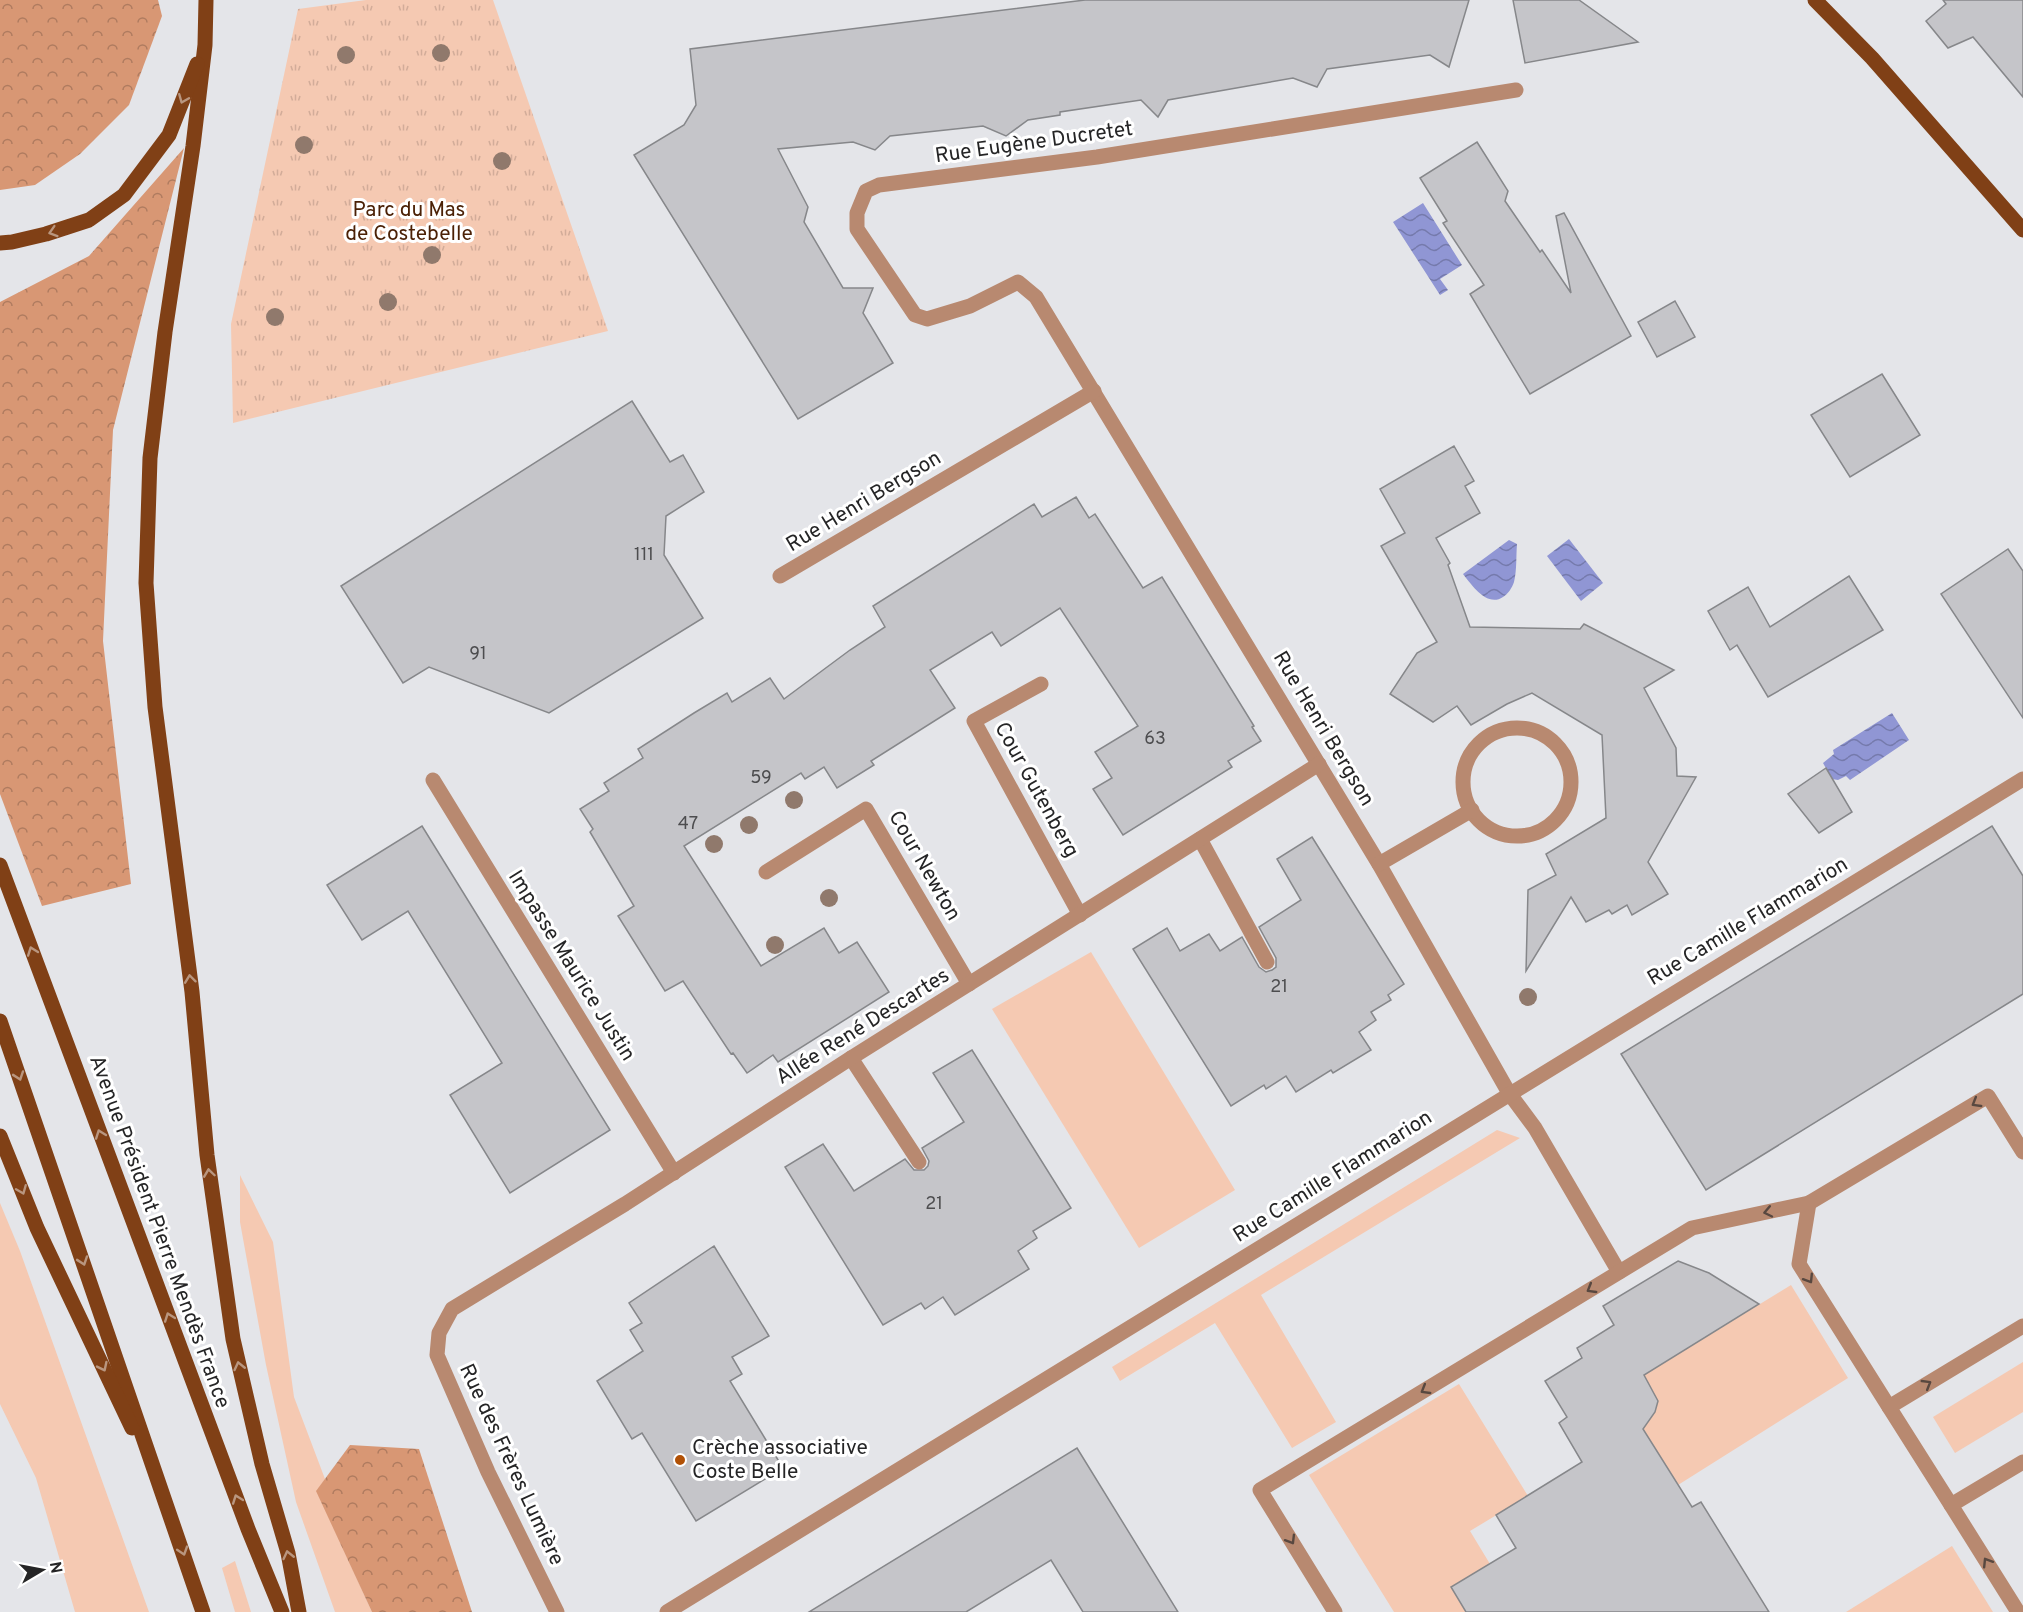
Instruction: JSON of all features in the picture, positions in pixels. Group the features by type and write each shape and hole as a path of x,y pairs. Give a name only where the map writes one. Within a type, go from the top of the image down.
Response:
{"main road":[{"path":"206,0 205,45 150,458 146,583 155,707 192,992 207,1155 233,1340 262,1464 288,1553 299,1612"},
{"path":"1815,0 1872,58 2023,230"},
{"path":"0,243 46,234 89,220 124,195 169,135 205,45"},
{"name":"Avenue Président Pierre Mendès France","path":"0,866 244,1518 282,1612"},
{"path":"0,1021 203,1612"},
{"path":"0,1136 37,1228 165,1496"}],"street":[{"name":"Rue Eugène Ducretet","path":"1054,324 1036,297 1018,282 970,306 927,319 915,315 857,229 857,213 866,191 879,185 1097,157 1516,90"},
{"name":"Rue Henri Bergson","path":"1054,324 1379,864 1509,1093 1535,1128 1619,1272"},
{"name":"Rue Henri Bergson","path":"780,576 1094,391"},
{"name":"Cour Gutenberg","path":"1041,684 974,721 1080,915"},
{"path":"1516,728 1534,730 1553,740 1564,755 1571,775 1570,794 1563,813 1549,826 1536,833 1517,837 1485,827 1472,810 1466,800 1463,776 1469,757 1482,740 1499,731 1516,728"},
{"name":"Allée René Descartes","path":"439,1333 452,1309 674,1173 851,1058 1319,764"},
{"name":"Rue Camille Flammarion","path":"667,1612 2023,779"},
{"name":"Impasse Maurice Justin","path":"433,780 674,1173"},
{"name":"Cour Newton","path":"766,872 866,809 969,984"},
{"path":"1379,864 1472,810"},
{"path":"1200,839 1267,962"},
{"path":"851,1058 919,1162"},
{"path":"1335,1612 1260,1490 1692,1228 1809,1203 1988,1096 2023,1152"},
{"path":"1809,1203 1799,1264 2018,1612"},
{"path":"1889,1407 2023,1326"},
{"name":"Rue des Frères Lumière","path":"439,1333 437,1355 488,1472 557,1612"},
{"path":"1951,1505 2023,1462"}],"green space":[{"path":"0,0 158,0 162,16 129,105 80,154 35,185 0,190"},
{"name":"Parc du Mas de Costebelle","path":"366,0 493,0 608,331 233,423 231,324 298,9"},
{"path":"184,148 113,430 103,641 131,884 42,906 0,794 0,302 89,256"},
{"path":"1091,952 1235,1190 1139,1248 992,1009"},
{"path":"1497,1130 1520,1138 1261,1295 1336,1422 1292,1448 1215,1323 1120,1381 1112,1367"},
{"path":"240,1175 273,1242 294,1397 325,1479 317,1491 372,1612 335,1612 296,1502 266,1365 240,1222"},
{"path":"0,1203 20,1251 149,1612 75,1612 36,1478 0,1404"},
{"path":"1791,1285 1848,1378 1678,1485 1641,1425 1649,1419 1656,1408 1655,1396 1644,1375"},
{"path":"2023,1362 2023,1412 1955,1453 1933,1417"},
{"path":"1459,1384 1528,1496 1470,1531 1490,1564 1451,1587 1466,1612 1394,1612 1309,1475"},
{"path":"350,1445 419,1449 472,1612 372,1612 316,1491"},
{"path":"1952,1546 1993,1612 1846,1612"},
{"path":"235,1561 251,1612 235,1612 222,1568"}],"water":[{"path":"1423,203 1462,265 1440,279 1448,290 1440,295 1393,222"},
{"path":"1569,539 1603,583 1581,601 1547,556"},
{"path":"1509,540 1517,544 1514,582 1505,596 1497,600 1485,597 1463,574"},
{"path":"1892,713 1909,740 1850,780 1846,776 1838,780 1832,779 1823,763 1834,754 1833,750"}],"building":[{"path":"1085,0 1469,0 1449,67 1430,55 1327,69 1317,87 1293,78 1168,100 1158,117 1141,100 1060,112 1060,115 1028,120 1006,136 983,126 890,136 875,150 853,142 778,149 808,207 804,222 843,288 873,288 863,313 893,363 798,419 634,155 684,125 696,105 690,49"},
{"path":"1513,0 1579,0 1638,42 1525,63"},
{"path":"1943,0 2023,0 2023,97 1973,37 1948,48 1926,21 1946,4"},
{"path":"1477,142 1508,191 1505,201 1571,293 1556,216 1564,213 1631,336 1530,394 1470,294 1484,285 1443,223 1447,221 1420,178"},
{"path":"1675,301 1695,337 1657,357 1638,322"},
{"path":"1882,374 1920,435 1850,477 1811,415"},
{"path":"632,401 670,462 683,455 704,492 666,516 664,555 703,618 549,713 429,667 403,683 341,586"},
{"path":"1454,446 1474,481 1465,486 1480,513 1436,538 1450,563 1448,565 1470,627 1580,629 1584,624 1674,670 1644,688 1676,748 1677,776 1696,777 1648,862 1668,894 1632,915 1627,905 1612,914 1609,910 1586,922 1571,897 1526,971 1528,890 1556,875 1546,854 1606,818 1602,735 1532,693 1507,704 1471,725 1457,706 1433,722 1390,694 1417,653 1437,642 1381,546 1405,533 1380,489"},
{"path":"1076,497 1089,518 1095,514 1143,588 1162,577 1261,741 1228,761 1232,767 1123,835 1093,789 1112,778 1095,752 1138,726 1060,608 1001,646 992,632 930,670 955,708 871,761 874,765 837,788 824,767 805,779 801,773 684,846 761,966 824,928 839,953 857,942 889,992 778,1062 773,1055 747,1073 733,1053 731,1054 683,981 665,991 618,916 634,906 590,832 593,829 580,809 609,791 604,783 643,758 638,749 694,713 727,693 732,702 770,678 784,699 885,627 873,606 1034,504 1042,517"},
{"path":"2008,549 2023,571 2023,718 1941,594"},
{"path":"1849,576 1883,630 1768,697 1737,645 1730,650 1708,611 1748,587 1770,627"},
{"path":"1826,768 1852,812 1819,833 1788,794"},
{"path":"422,826 610,1130 510,1193 450,1095 502,1063 408,911 362,940 327,885"},
{"path":"1992,826 2023,876 2023,994 1706,1190 1621,1054"},
{"path":"1312,837 1404,984 1388,995 1391,1000 1371,1012 1376,1020 1359,1032 1371,1050 1333,1073 1331,1070 1296,1092 1286,1076 1266,1089 1264,1085 1231,1106 1133,949 1167,928 1180,951 1209,934 1220,951 1242,937 1259,967 1266,972 1272,970 1276,967 1276,958 1259,927 1301,900 1277,859"},
{"path":"972,1050 1071,1208 1033,1231 1037,1238 1018,1251 1029,1269 955,1315 943,1297 925,1309 921,1303 883,1325 785,1167 823,1144 854,1191 905,1159 914,1170 924,1170 929,1161 922,1148 964,1122 933,1073"},
{"path":"714,1246 769,1336 732,1357 742,1374 730,1381 783,1468 696,1521 642,1433 632,1439 597,1381 643,1351 630,1330 642,1323 629,1303"},
{"path":"1678,1261 1709,1273 1759,1304 1644,1375 1658,1401 1655,1412 1643,1429 1692,1507 1701,1502 1769,1612 1466,1612 1451,1587 1516,1548 1496,1515 1582,1462 1559,1423 1567,1417 1545,1381 1582,1358 1577,1348 1614,1325 1603,1306"},
{"path":"1077,1448 1178,1612 1083,1612 1051,1560 966,1612 809,1612"}],"place":[{"name":"Crèche associative Coste Belle","path":"680,1460"}]}
